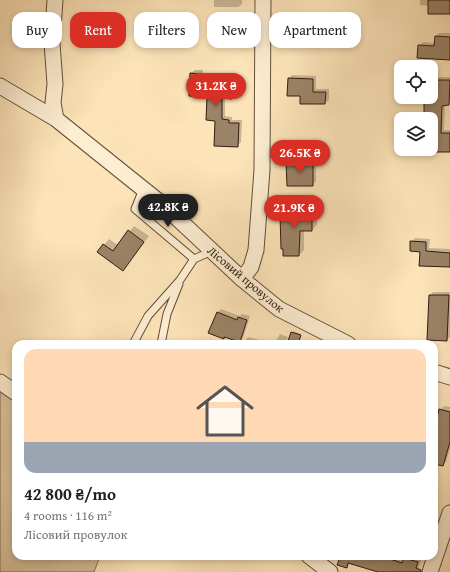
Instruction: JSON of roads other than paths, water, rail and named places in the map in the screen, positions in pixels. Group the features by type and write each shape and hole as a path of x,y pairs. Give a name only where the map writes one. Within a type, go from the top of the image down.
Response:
{"street":[{"path":"55,0 52,43 55,84 53,103 56,119"},
{"path":"242,279 251,267 256,250 262,170 263,0"},
{"name":"Лісовий провулок","path":"0,86 56,119 162,204 242,279 279,309 340,340"},
{"path":"438,373 450,377"},
{"path":"0,382 12,390"},
{"path":"438,548 450,513"},
{"path":"314,560 330,572"},
{"path":"430,572 434,560"}],"lane":[{"path":"143,190 135,209 194,259"},
{"path":"135,340 148,316 180,280 194,259 212,251"},
{"path":"162,340 167,314 180,280"}]}
